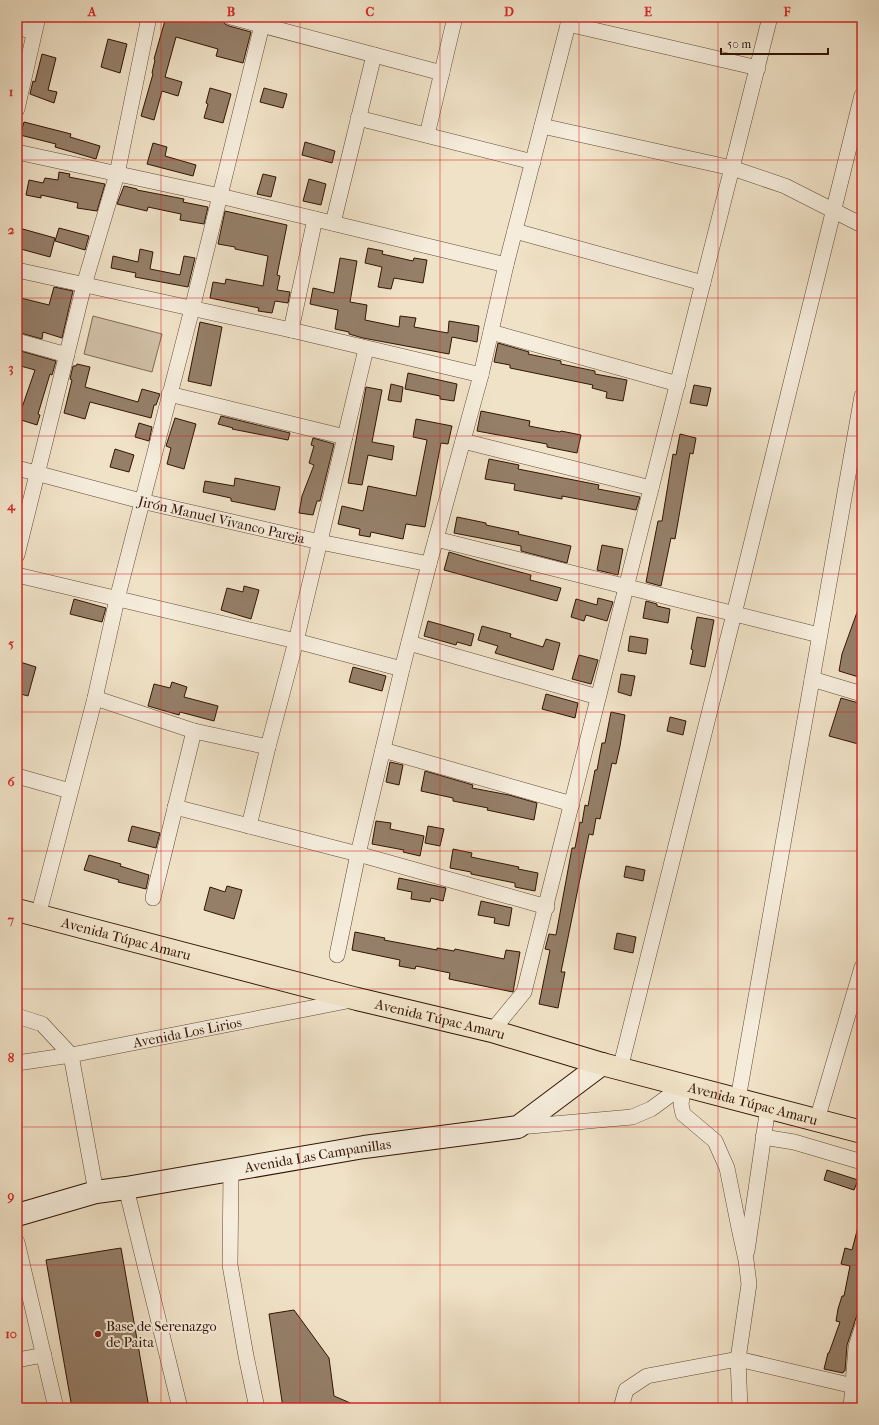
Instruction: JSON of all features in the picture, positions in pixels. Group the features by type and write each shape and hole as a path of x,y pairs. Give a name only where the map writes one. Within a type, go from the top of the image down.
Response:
{"main road":[{"name":"Avenida Túpac Amaru","path":"17,910 357,999 492,1031 611,1066 862,1132"}],"street":[{"path":"17,556 84,285 117,174 149,17"},
{"path":"231,17 263,21 374,55 442,73"},
{"path":"427,135 455,17"},
{"path":"492,1031 524,992 547,907 598,697 770,17"},
{"path":"38,916 95,698 117,599 192,309 263,21"},
{"path":"337,955 358,854 402,669 481,375 506,265 569,21 758,68"},
{"path":"17,27 36,24 17,110"},
{"path":"333,223 374,55"},
{"path":"611,1066 734,614 862,95"},
{"path":"358,118 533,162"},
{"path":"542,126 732,168 785,186 862,225"},
{"path":"17,152 220,196 506,265"},
{"path":"291,330 315,220"},
{"path":"515,231 703,283"},
{"path":"17,270 291,330 366,349 481,375"},
{"path":"491,332 678,384"},
{"path":"17,341 67,355"},
{"path":"250,826 366,349"},
{"path":"169,394 345,437"},
{"path":"738,1099 862,396"},
{"path":"463,441 651,488"},
{"name":"Jirón Manuel Vivanco Pareja","path":"17,468 142,501 320,542 429,564"},
{"path":"436,539 819,635"},
{"path":"17,574 296,641 402,669"},
{"path":"409,643 598,697"},
{"path":"812,679 862,694"},
{"path":"95,698 194,731 268,747"},
{"path":"153,898 194,731"},
{"path":"383,750 572,804"},
{"path":"17,776 70,791"},
{"path":"175,807 358,854 547,907"},
{"path":"817,1120 862,967"},
{"name":"Avenida Los Lirios","path":"17,1063 71,1055 357,999"},
{"path":"17,1009 32,1021"},
{"path":"17,1016 42,1024 71,1055 96,1192"},
{"name":"Avenida Las Campanillas","path":"17,1215 96,1192 364,1147 518,1127 611,1066"},
{"path":"518,1127 632,1117 651,1109 684,1085"},
{"path":"684,1085 681,1104 683,1114 715,1141 727,1168 738,1228 746,1260 749,1284 738,1359 740,1408"},
{"path":"746,1260 768,1107"},
{"path":"764,1137 794,1142 862,1162"},
{"path":"232,1170 230,1265 257,1408"},
{"path":"126,1188 180,1408"},
{"path":"17,1242 56,1408"},
{"path":"851,1408 857,1386 856,1347 862,1328"},
{"path":"17,1360 44,1355"},
{"path":"621,1408 626,1390 647,1376 738,1359 857,1386"}],"shaded area":[{"path":"93,316 162,334 152,372 84,354"}],"building":[{"path":"166,17 212,17 222,20 229,26 251,32 243,63 216,56 218,49 176,37 165,77 182,82 178,96 162,91 154,120 141,116 153,74 154,59"},
{"path":"108,39 127,44 120,73 101,67"},
{"path":"42,54 56,58 48,90 57,92 54,103 30,94 33,81 35,82"},
{"path":"210,88 231,94 223,123 204,118"},
{"path":"264,88 287,94 283,108 260,102"},
{"path":"24,122 71,134 70,137 100,146 96,159 55,147 56,144 20,135"},
{"path":"305,142 335,151 332,163 302,155"},
{"path":"153,143 167,147 165,156 196,165 193,176 147,164"},
{"path":"59,172 70,174 69,177 105,184 97,211 77,208 78,203 41,195 41,198 26,195 29,180 43,183 45,178 58,180"},
{"path":"263,174 276,177 271,197 257,194"},
{"path":"309,179 326,184 321,205 303,201"},
{"path":"124,186 184,199 183,202 208,207 204,224 180,220 181,214 148,207 147,211 117,204"},
{"path":"225,211 287,225 277,275 280,276 277,290 290,292 288,303 275,301 272,313 258,311 259,308 210,298 213,282 225,284 226,279 263,286 268,256 218,244"},
{"path":"19,228 55,238 50,257 17,248"},
{"path":"59,228 89,236 85,250 55,241"},
{"path":"368,248 383,251 382,254 413,261 414,258 427,260 423,283 394,278 391,289 378,287 382,267 365,263"},
{"path":"140,249 153,252 150,269 180,275 184,256 195,258 188,287 135,277 136,273 111,268 113,256 138,262"},
{"path":"340,258 357,261 350,302 367,305 365,320 399,327 400,316 416,318 414,327 448,333 449,321 479,326 477,342 452,337 449,354 363,338 349,334 349,332 335,329 338,310 310,304 313,288 334,293"},
{"path":"54,287 73,291 62,338 43,332 42,339 17,332 17,297 49,305"},
{"path":"200,322 222,327 211,386 188,381"},
{"path":"498,343 529,352 528,354 561,361 561,364 595,371 595,374 627,380 623,401 606,398 607,392 592,388 593,385 510,368 510,365 494,362"},
{"path":"17,350 56,361 52,375 50,374 38,414 40,415 37,425 18,419 35,370 17,365"},
{"path":"77,364 90,367 85,387 138,402 142,389 160,394 156,405 154,405 151,418 90,402 85,419 64,413 72,380 70,379 73,366 76,366"},
{"path":"408,373 457,384 454,401 440,399 440,396 405,389"},
{"path":"391,384 403,387 401,402 388,400"},
{"path":"694,385 711,388 707,406 690,403"},
{"path":"366,387 382,390 372,442 394,446 392,460 368,455 362,485 348,483"},
{"path":"481,411 530,421 529,426 581,435 577,453 547,447 547,444 477,431"},
{"path":"221,416 290,433 288,440 232,429 233,428 218,424"},
{"path":"175,418 196,424 184,469 167,464 171,448 166,446"},
{"path":"416,419 452,426 448,444 441,443 425,527 406,524 403,539 371,532 370,537 359,535 360,529 338,524 342,506 363,511 368,486 416,496 427,440 413,437"},
{"path":"139,423 152,427 149,441 135,437"},
{"path":"680,434 696,438 693,454 690,453 675,539 671,538 661,586 646,582 658,521 662,521 673,454 676,455"},
{"path":"313,438 334,444 320,501 317,501 313,515 299,513 302,496 314,465 309,463 314,446 311,445"},
{"path":"115,449 134,455 129,472 110,467"},
{"path":"489,459 519,465 518,469 599,485 598,489 640,497 636,510 562,496 562,499 514,490 515,484 485,479"},
{"path":"235,478 280,487 275,510 231,501 231,498 203,492 205,481 234,486"},
{"path":"457,517 519,532 518,534 571,546 567,563 521,551 521,546 454,533"},
{"path":"602,545 623,549 618,575 597,570"},
{"path":"449,552 531,575 530,580 561,588 557,601 444,570"},
{"path":"244,586 259,590 251,619 221,610 227,588 243,592"},
{"path":"598,598 613,602 607,621 586,615 584,621 571,617 576,599 597,605"},
{"path":"74,599 106,608 102,622 70,614"},
{"path":"646,601 657,604 657,606 670,609 668,623 643,618"},
{"path":"860,604 862,604 862,678 839,671 842,654"},
{"path":"697,617 714,620 705,667 690,664 693,650 691,649"},
{"path":"428,621 474,634 471,646 457,642 456,645 424,636"},
{"path":"482,626 511,634 510,637 543,647 546,639 560,643 553,670 495,653 498,646 478,640"},
{"path":"630,636 648,639 646,654 628,651"},
{"path":"579,655 598,660 591,684 572,679"},
{"path":"17,661 36,667 28,696 17,693"},
{"path":"353,667 386,676 382,691 349,682"},
{"path":"621,674 635,676 631,696 618,692"},
{"path":"172,682 187,687 184,697 218,706 214,721 180,712 179,715 148,706 154,684 170,688"},
{"path":"546,694 578,703 575,718 542,709"},
{"path":"841,698 862,704 862,745 829,736"},
{"path":"611,712 625,715 620,746 616,764 612,763 600,819 596,818 593,835 589,834 561,972 565,972 558,1008 539,1004 550,950 545,949 549,934 556,935 572,848 575,848 585,805 588,806 595,770 597,770 602,743 605,743"},
{"path":"670,717 686,721 683,735 667,731"},
{"path":"390,762 403,765 399,785 386,782"},
{"path":"425,771 473,785 472,788 509,795 537,803 534,820 487,810 488,808 453,801 453,798 421,791"},
{"path":"376,821 391,823 390,829 424,836 420,856 403,852 404,850 372,844"},
{"path":"132,826 160,833 156,848 128,841"},
{"path":"428,826 444,829 440,846 425,843"},
{"path":"453,849 472,853 471,857 519,867 518,869 538,873 535,891 515,887 515,883 450,868"},
{"path":"89,855 121,864 120,866 149,875 146,889 118,882 119,880 84,870"},
{"path":"626,866 645,870 643,881 624,877"},
{"path":"399,878 446,888 443,901 431,898 430,902 411,899 412,892 397,889"},
{"path":"227,886 242,890 234,919 204,910 210,887 225,892"},
{"path":"481,901 512,908 509,926 494,923 495,918 478,915"},
{"path":"355,932 385,938 384,940 437,950 437,948 454,951 455,949 504,959 506,950 520,952 513,992 449,979 450,973 416,966 415,969 399,966 400,960 352,950"},
{"path":"617,933 636,937 633,953 614,949"},
{"path":"827,1170 858,1180 854,1190 824,1180"},
{"path":"858,1227 862,1227 862,1300 847,1345 845,1371 843,1373 824,1369 828,1353 840,1322 836,1321 838,1309 842,1296 844,1296 850,1266 841,1264 845,1248 852,1250"},
{"name":"Base de Serenazgo de Paita","path":"121,1248 149,1408 72,1408 46,1260"},
{"path":"294,1310 329,1358 334,1396 362,1408 283,1408 269,1314"}],"place":[{"name":"Base de Serenazgo de Paita","path":"98,1334"}]}
